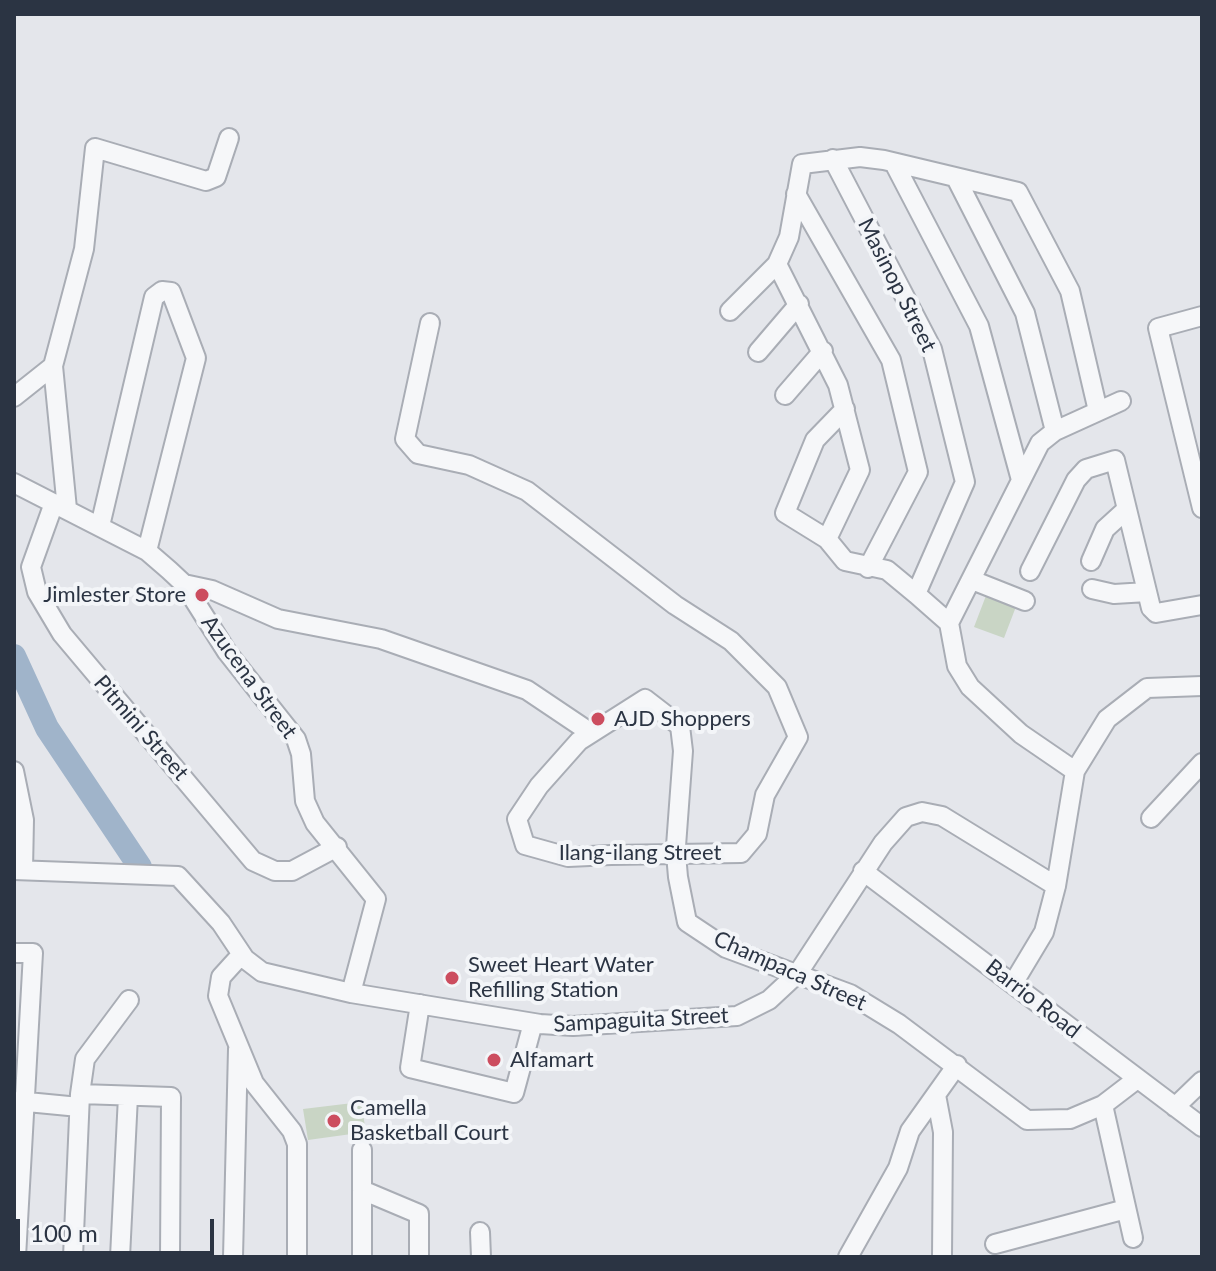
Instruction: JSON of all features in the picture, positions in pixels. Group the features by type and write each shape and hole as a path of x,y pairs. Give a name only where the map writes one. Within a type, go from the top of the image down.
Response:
{"street":[{"path":"61,506 53,366 84,249 95,148 206,181 216,177 229,138"},
{"path":"730,311 777,264 789,237 802,164 860,157 1018,192 1070,291 1098,411"},
{"name":"Masinop Street","path":"833,159 932,349 965,482 916,594"},
{"path":"894,163 979,326 1021,480"},
{"path":"956,178 1025,313 1055,431"},
{"path":"796,194 891,360 918,472 868,568"},
{"path":"777,264 823,351 845,409 860,470 827,539"},
{"path":"100,526 154,297 162,291 171,292 196,358 147,551"},
{"path":"758,352 799,304"},
{"path":"1202,316 1158,328 1202,508"},
{"name":"Ilang-ilang Street","path":"430,323 405,439 418,454 469,465 527,491 675,605 731,641 777,687 798,737 765,795 757,834 741,853 568,857 525,845 517,819 539,786 579,741 645,699"},
{"path":"785,395 823,351"},
{"path":"14,397 53,366"},
{"path":"949,623 1040,443 1055,431 1121,401"},
{"path":"845,409 815,440 785,513 827,539 845,561 887,570 949,623 957,666 970,687 1021,734 1075,771"},
{"path":"1030,571 1076,480 1086,469 1115,460 1147,592 1156,613 1202,605"},
{"name":"Azucena Street","path":"14,483 147,551 184,584 227,652 296,739 301,754 305,801 315,823 376,899 351,993"},
{"name":"Pitmini Street","path":"61,506 31,567 37,592 62,634 82,659 171,759 253,861 275,871 292,871 337,847"},
{"path":"1091,561 1105,529 1127,509"},
{"path":"972,580 1025,601"},
{"path":"184,584 212,590 278,619 381,639 527,690 591,733"},
{"path":"1092,589 1114,594 1147,592"},
{"path":"1014,982 1044,932 1056,886 1075,771 1107,719 1125,701 1147,688 1202,686"},
{"name":"Champaca Street","path":"645,699 680,726 683,751 676,854 687,922 726,948 850,994 957,1065 1027,1120 1070,1119 1103,1105 1137,1079"},
{"path":"1151,818 1202,763"},
{"path":"14,771 24,820 18,870"},
{"name":"Sampaguita Street","path":"18,870 178,876 221,923 241,955 262,972 351,993 533,1023 605,1025 737,1016 769,1000 798,973 863,871 906,817 922,812 942,816 1056,886"},
{"name":"Barrio Road","path":"863,871 1014,982 1202,1127"},
{"path":"14,953 33,953 21,1047 16,1257"},
{"path":"241,955 221,977 218,987 223,1013 254,1083 272,1110 292,1131 297,1144 297,1257"},
{"path":"73,1257 80,1071 85,1059 129,1000"},
{"path":"420,1004 410,1068 514,1093 533,1023"},
{"path":"233,1257 238,1047"},
{"path":"848,1257 898,1168 910,1131 957,1065"},
{"path":"1175,1107 1202,1081"},
{"path":"936,1095 943,1132 942,1256"},
{"path":"120,1257 128,1096"},
{"path":"20,1101 171,1097 170,1257"},
{"path":"1103,1105 1133,1238"},
{"path":"362,1150 362,1257"},
{"path":"362,1190 419,1214 419,1257"},
{"path":"995,1244 1126,1209"},
{"path":"480,1232 481,1257"}],"green space":[{"path":"987,593 1017,604 1004,638 974,627"},
{"name":"Camella Basketball Court","path":"361,1102 366,1132 308,1140 303,1109"}],"waterway":[{"path":"14,656 47,728 140,867"}],"place":[{"name":"Jimlester Store","path":"202,595"},
{"name":"AJD Shoppers","path":"598,719"},
{"name":"Sweet Heart Water Refilling Station","path":"452,978"},
{"name":"Alfamart","path":"494,1060"},
{"name":"Camella Basketball Court","path":"334,1121"}]}
